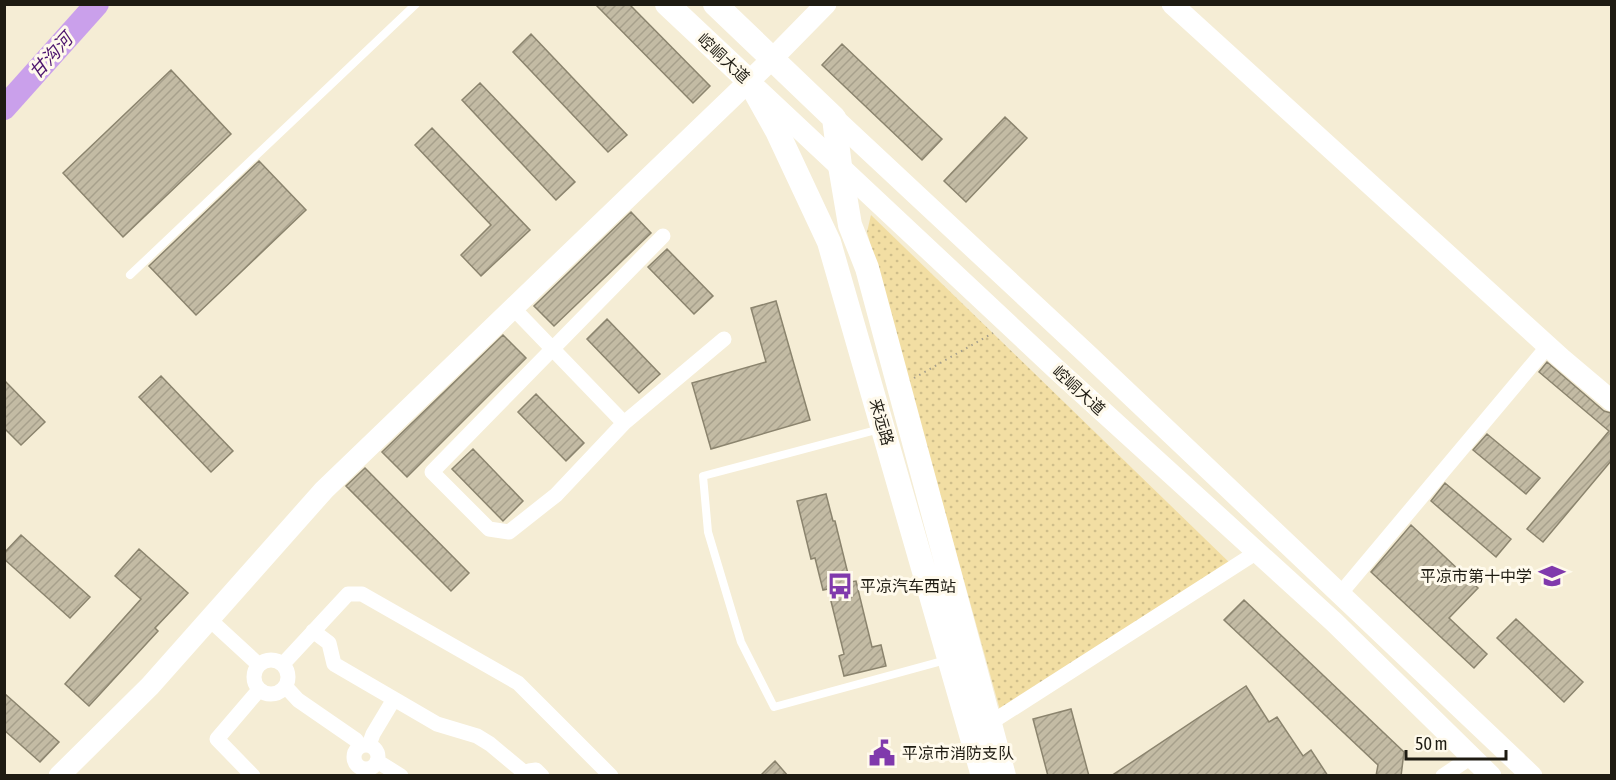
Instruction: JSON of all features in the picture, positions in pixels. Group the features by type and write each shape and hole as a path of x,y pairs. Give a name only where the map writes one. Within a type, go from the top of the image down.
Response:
{"main road":[{"name":"崆峒大道","path":"667,4 1008,324 1334,622 1491,776"},
{"name":"崆峒大道","path":"715,4 1532,776"},
{"path":"59,776 150,686 324,490 772,59 826,4"},
{"path":"1172,4 1611,401"},
{"name":"来远路","path":"749,81 777,131 830,242 950,658 1004,776"},
{"name":"来远路","path":"834,118 850,225 867,268 899,387 981,729 983,776"}],"street":[{"path":"663,236 432,472 489,529 509,532 556,495 624,423 724,339"},
{"path":"513,308 624,423"},
{"path":"1340,594 1548,346"},
{"path":"981,729 1257,552"},
{"path":"283,664 348,594 362,594 518,683 611,776"},
{"path":"210,619 259,664"},
{"path":"313,631 329,643 334,664 437,724 477,736 531,775"},
{"path":"268,660 279,661 283,664 288,675 286,687 270,694 259,690 254,674 259,664 268,660"},
{"path":"286,687 298,700 356,740 365,745 377,752 375,765 366,769 357,766 353,758 356,749 365,745 394,699"},
{"path":"253,776 217,739 259,690"},
{"path":"1443,776 1471,757"},
{"path":"377,761 401,776"}],"lane":[{"path":"130,275 416,4"},
{"path":"884,428 703,476 708,532 741,642 774,707 950,658"}],"path":[{"path":"899,387 1008,324"}],"shaded area":[{"path":"871,215 1234,567 1000,710 867,232"}],"building":[{"path":"595,4 629,4 710,86 693,103"},
{"path":"531,34 627,135 608,152 513,52"},
{"path":"842,44 942,139 922,160 822,65"},
{"path":"171,70 231,134 123,237 63,173"},
{"path":"480,83 575,182 556,200 462,100"},
{"path":"1005,117 1027,138 966,202 944,181"},
{"path":"432,128 530,230 481,276 461,255 491,225 415,145"},
{"path":"259,161 306,210 196,315 149,266"},
{"path":"631,212 651,233 554,326 534,306"},
{"path":"667,249 713,296 694,314 648,267"},
{"path":"776,301 810,420 711,449 692,383 766,362 751,308"},
{"path":"607,319 660,374 639,393 587,339"},
{"path":"503,335 526,358 407,477 382,452"},
{"path":"1547,362 1604,411 1611,413 1611,461 1543,542 1527,529 1609,431 1539,372"},
{"path":"161,376 233,451 211,472 139,397"},
{"path":"4,380 45,422 21,445 4,428"},
{"path":"536,394 584,443 566,461 518,412"},
{"path":"1487,434 1540,478 1526,494 1473,450"},
{"path":"473,449 523,501 503,521 452,469"},
{"path":"365,468 469,573 451,591 346,486"},
{"path":"1445,483 1511,539 1496,557 1431,501"},
{"name":"平凉汽车西站","path":"826,494 850,582 856,581 872,647 881,645 886,666 844,676 839,656 844,654 828,589 823,590 815,558 811,559 797,501"},
{"path":"1411,525 1478,588 1449,618 1487,654 1474,668 1371,572"},
{"path":"21,535 90,597 70,618 4,559 4,553"},
{"path":"139,549 188,593 155,628 158,631 89,706 65,684 141,599 115,576"},
{"path":"1244,600 1404,752 1401,776 1376,776 1378,765 1224,620"},
{"path":"1516,619 1583,682 1564,702 1497,638"},
{"path":"1246,686 1269,722 1277,717 1303,756 1311,750 1328,776 1111,776"},
{"path":"4,693 59,742 40,762 4,730"},
{"path":"1071,709 1089,776 1048,776 1033,719"},
{"path":"775,761 788,776 760,776"}],"waterway":[{"name":"甘沟河","path":"4,108 97,4"}],"place":[{"name":"平凉市第十中学","path":"1552,576"},
{"name":"平凉汽车西站","path":"840,586"},
{"name":"平凉市消防支队","path":"882,753"}]}
